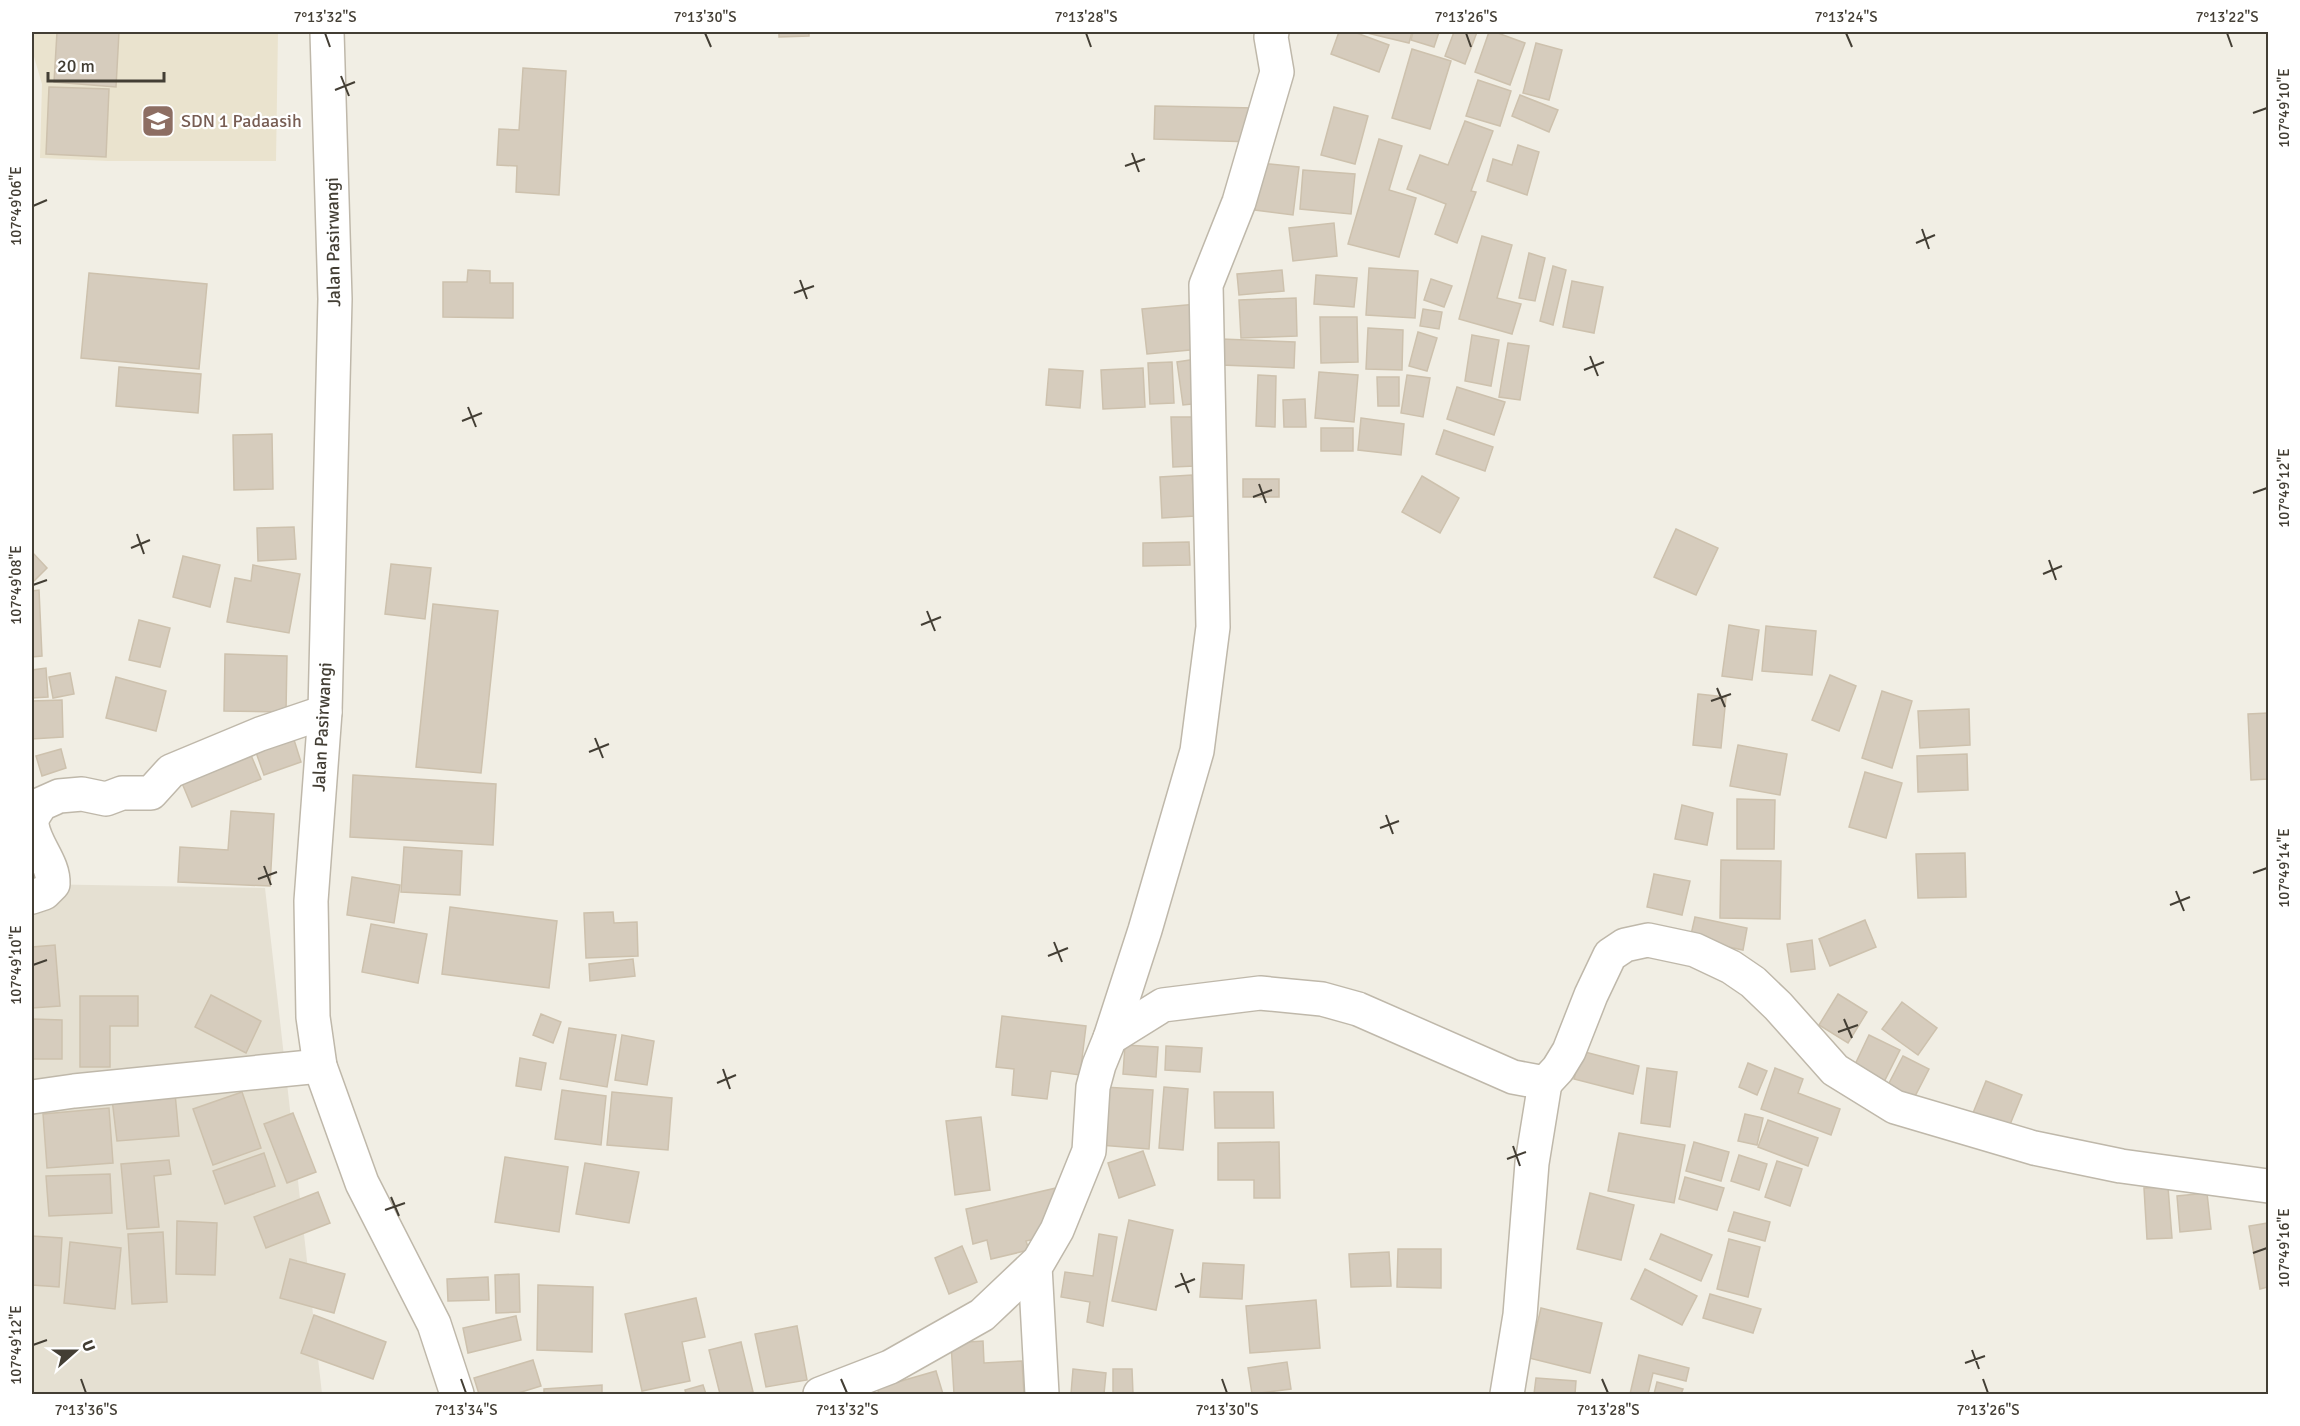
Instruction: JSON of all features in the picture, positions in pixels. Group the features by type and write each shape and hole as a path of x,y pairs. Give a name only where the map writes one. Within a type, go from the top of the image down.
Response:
{"street":[{"name":"Jalan Pasirwangi","path":"327,32 335,299 325,712 311,901 313,1017 320,1066 362,1184 434,1324 457,1395"},
{"path":"820,1395 890,1366 982,1315 1035,1266 1057,1230 1089,1150 1094,1087 1099,1065 1145,930 1197,751 1213,627 1206,285 1239,202 1277,72 1272,32"},
{"path":"32,818 41,804 58,796 82,794 106,800 122,793 151,793 171,771 249,738 325,712"},
{"path":"32,825 33,835 53,875 53,884 44,893 32,897"},
{"path":"1507,1395 1520,1315 1532,1163 1545,1083 1558,1069 1569,1051 1610,955 1625,945 1648,940 1695,950 1731,967 1754,982 1835,1070 1894,1107 2034,1148 2121,1166 2268,1186"},
{"path":"1110,1038 1163,1005 1260,993 1322,999 1358,1009 1513,1077 1545,1083"},
{"path":"32,1097 320,1066"},
{"path":"1035,1266 1042,1395"}],"shaded area":[{"name":"SDN 1 Padaasih","path":"32,32 278,32 276,161 108,161 40,158 42,84 32,50"},
{"path":"32,884 265,888 322,1394 32,1394"}],"building":[{"path":"57,32 119,32 116,87 54,82"},
{"path":"779,32 809,32 809,36 779,37"},
{"path":"1339,32 1354,32 1389,45 1379,72 1331,54"},
{"path":"1363,32 1412,32 1409,43"},
{"path":"1413,32 1439,32 1434,47 1411,40"},
{"path":"1454,32 1477,32 1465,64 1445,56"},
{"path":"1489,32 1525,43 1510,85 1475,72"},
{"path":"1536,43 1562,50 1549,100 1523,93"},
{"path":"1412,49 1451,61 1430,129 1392,118"},
{"path":"523,68 566,71 559,195 516,192 517,166 497,165 499,129 519,130"},
{"path":"1478,80 1511,91 1500,126 1466,116"},
{"path":"49,87 109,89 106,157 46,154"},
{"path":"1520,95 1558,110 1549,132 1512,116"},
{"path":"1155,106 1255,108 1254,142 1154,139"},
{"path":"1334,107 1368,116 1355,164 1321,155"},
{"path":"1465,121 1493,131 1471,191 1476,192 1457,243 1435,234 1446,204 1407,189 1420,155 1448,165"},
{"path":"1379,139 1402,146 1389,190 1416,198 1399,257 1348,244"},
{"path":"1518,145 1539,152 1527,195 1487,181 1493,159 1512,165"},
{"path":"1260,163 1299,167 1293,215 1255,210"},
{"path":"1303,170 1355,174 1351,214 1300,209"},
{"path":"1334,223 1337,256 1293,261 1289,228"},
{"path":"1482,236 1512,245 1497,298 1521,304 1512,334 1459,319"},
{"path":"1529,253 1545,258 1535,301 1519,298"},
{"path":"1553,266 1566,270 1553,325 1540,321"},
{"path":"1369,268 1418,271 1415,318 1366,315"},
{"path":"468,270 490,271 490,283 513,283 513,318 443,317 443,282 467,282"},
{"path":"1282,270 1284,291 1239,295 1237,274"},
{"path":"89,273 207,284 199,369 81,358"},
{"path":"1316,275 1357,278 1354,307 1314,304"},
{"path":"1431,279 1452,286 1444,307 1424,300"},
{"path":"1572,281 1603,287 1594,333 1563,327"},
{"path":"1296,298 1297,336 1241,338 1239,300"},
{"path":"1197,304 1201,349 1147,354 1142,309"},
{"path":"1423,309 1442,312 1439,329 1420,326"},
{"path":"1320,317 1357,317 1358,362 1321,363"},
{"path":"1368,328 1403,330 1402,370 1366,369"},
{"path":"1418,332 1437,338 1427,371 1409,366"},
{"path":"1472,335 1499,340 1491,386 1465,381"},
{"path":"1221,339 1295,342 1294,368 1221,365"},
{"path":"1508,343 1529,346 1520,400 1499,397"},
{"path":"1196,359 1202,403 1183,405 1177,362"},
{"path":"1172,362 1174,403 1150,404 1148,363"},
{"path":"119,367 201,374 198,413 116,406"},
{"path":"1143,368 1145,407 1103,409 1101,370"},
{"path":"1049,369 1083,371 1080,408 1046,405"},
{"path":"1319,372 1358,375 1354,422 1315,418"},
{"path":"1258,375 1276,376 1275,427 1256,426"},
{"path":"1407,375 1430,378 1423,417 1401,413"},
{"path":"1377,377 1399,377 1399,406 1378,406"},
{"path":"1457,387 1505,402 1494,435 1447,419"},
{"path":"1305,399 1306,427 1284,427 1283,400"},
{"path":"1171,417 1194,417 1195,466 1173,467"},
{"path":"1361,418 1404,424 1401,455 1358,450"},
{"path":"1321,428 1353,428 1353,451 1321,451"},
{"path":"1444,430 1493,447 1485,471 1436,454"},
{"path":"272,434 273,489 234,490 233,435"},
{"path":"1192,475 1195,516 1162,518 1160,477"},
{"path":"1422,476 1459,498 1440,533 1402,512"},
{"path":"1243,479 1279,479 1279,497 1243,497"},
{"path":"294,527 296,559 258,561 257,528"},
{"path":"1676,529 1718,548 1696,595 1654,577"},
{"path":"1189,542 1190,565 1143,566 1143,543"},
{"path":"32,552 47,568 32,583"},
{"path":"183,556 220,565 210,607 173,597"},
{"path":"391,564 431,568 425,619 385,614"},
{"path":"253,565 300,574 289,633 227,622 235,578 251,581"},
{"path":"39,590 42,656 32,657 32,591"},
{"path":"433,604 498,611 481,773 416,767"},
{"path":"139,620 170,628 160,667 129,660"},
{"path":"1729,625 1759,630 1752,680 1722,676"},
{"path":"1766,626 1816,631 1812,675 1762,671"},
{"path":"225,654 287,656 286,712 224,711"},
{"path":"46,668 48,697 32,698 32,670"},
{"path":"70,673 74,694 53,698 49,677"},
{"path":"1830,675 1856,686 1839,731 1812,720"},
{"path":"116,677 166,691 156,731 106,718"},
{"path":"1882,691 1912,701 1892,768 1862,758"},
{"path":"1698,694 1726,697 1721,748 1693,745"},
{"path":"62,700 63,737 32,739 32,701"},
{"path":"1969,709 1970,745 1920,748 1918,711"},
{"path":"2268,713 2268,779 2251,780 2248,714"},
{"path":"290,727 301,762 264,775 252,741"},
{"path":"1738,745 1787,754 1780,795 1730,786"},
{"path":"248,748 261,779 192,807 179,776"},
{"path":"61,749 66,768 42,776 36,756"},
{"path":"1967,754 1968,790 1918,792 1917,756"},
{"path":"1865,772 1902,783 1886,838 1849,827"},
{"path":"353,775 496,784 493,845 350,837"},
{"path":"1737,799 1775,800 1774,849 1737,849"},
{"path":"1682,805 1713,813 1707,845 1675,839"},
{"path":"231,811 274,814 270,886 178,882 180,847 228,850"},
{"path":"404,847 462,851 460,895 401,892"},
{"path":"1965,853 1966,897 1918,898 1916,854"},
{"path":"1721,860 1781,861 1780,919 1720,918"},
{"path":"1654,874 1690,881 1682,915 1647,907"},
{"path":"352,877 400,885 394,923 347,915"},
{"path":"450,907 557,921 549,988 442,974"},
{"path":"613,912 614,923 637,922 638,956 586,958 584,913"},
{"path":"1695,917 1747,928 1743,950 1690,939"},
{"path":"1865,920 1876,947 1830,966 1819,939"},
{"path":"371,924 427,934 418,983 362,972"},
{"path":"1812,940 1815,969 1791,972 1787,944"},
{"path":"55,945 60,1006 32,1008 32,947"},
{"path":"633,959 635,976 590,981 589,964"},
{"path":"1838,994 1867,1012 1848,1043 1819,1025"},
{"path":"211,995 261,1021 246,1053 195,1027"},
{"path":"80,996 138,996 138,1026 110,1026 110,1067 80,1067"},
{"path":"1902,1002 1937,1028 1918,1055 1882,1029"},
{"path":"541,1014 561,1022 553,1043 533,1035"},
{"path":"1002,1016 1086,1026 1080,1075 1051,1071 1047,1099 1012,1095 1014,1069 996,1067"},
{"path":"32,1019 62,1020 62,1059 32,1059"},
{"path":"569,1028 616,1035 607,1087 560,1079"},
{"path":"622,1035 654,1041 647,1085 615,1080"},
{"path":"1869,1035 1900,1050 1881,1088 1851,1073"},
{"path":"1125,1045 1158,1047 1156,1077 1123,1074"},
{"path":"1166,1046 1202,1048 1200,1072 1165,1070"},
{"path":"1581,1051 1639,1066 1633,1094 1574,1079"},
{"path":"1903,1056 1929,1069 1911,1104 1885,1091"},
{"path":"520,1058 546,1063 541,1090 516,1086"},
{"path":"1748,1063 1767,1071 1757,1095 1739,1087"},
{"path":"1647,1068 1677,1072 1670,1127 1641,1123"},
{"path":"1775,1068 1803,1079 1798,1093 1840,1109 1831,1135 1761,1109"},
{"path":"1986,1081 2022,1095 2009,1127 1973,1113"},
{"path":"1104,1087 1153,1090 1149,1149 1100,1145"},
{"path":"1164,1087 1188,1089 1183,1150 1159,1148"},
{"path":"562,1090 606,1096 601,1145 555,1139"},
{"path":"242,1092 261,1148 213,1165 193,1109"},
{"path":"612,1092 672,1098 668,1150 607,1145"},
{"path":"1214,1092 1273,1092 1274,1128 1215,1128"},
{"path":"175,1093 179,1136 117,1141 112,1099"},
{"path":"109,1108 113,1163 47,1168 43,1114"},
{"path":"293,1113 316,1172 287,1183 264,1124"},
{"path":"1745,1114 1763,1118 1757,1145 1738,1141"},
{"path":"981,1117 990,1190 955,1195 946,1121"},
{"path":"1768,1120 1818,1138 1808,1166 1758,1147"},
{"path":"1619,1133 1685,1145 1674,1203 1608,1191"},
{"path":"1279,1142 1280,1198 1254,1198 1254,1180 1218,1180 1218,1143"},
{"path":"1694,1142 1729,1152 1721,1181 1686,1171"},
{"path":"1143,1151 1155,1185 1119,1198 1108,1163"},
{"path":"264,1153 275,1186 225,1204 213,1171"},
{"path":"1739,1155 1767,1164 1759,1190 1731,1181"},
{"path":"505,1157 568,1167 559,1232 495,1222"},
{"path":"169,1160 171,1174 154,1176 159,1227 127,1229 121,1164"},
{"path":"1777,1161 1802,1169 1790,1206 1765,1197"},
{"path":"585,1163 639,1172 629,1223 576,1214"},
{"path":"110,1174 112,1213 49,1216 46,1176"},
{"path":"1685,1177 1724,1188 1717,1210 1679,1199"},
{"path":"2168,1187 2172,1238 2147,1239 2144,1188"},
{"path":"1056,1188 1061,1209 1046,1212 1051,1235 1026,1241 1029,1250 991,1259 987,1240 973,1244 966,1209"},
{"path":"318,1192 330,1223 266,1248 254,1217"},
{"path":"1590,1193 1634,1205 1621,1260 1577,1249"},
{"path":"2207,1193 2211,1229 2180,1232 2177,1196"},
{"path":"1734,1212 1770,1222 1765,1241 1728,1231"},
{"path":"1129,1220 1173,1230 1156,1310 1112,1301"},
{"path":"177,1221 217,1223 215,1275 176,1274"},
{"path":"2268,1223 2268,1287 2260,1289 2249,1226"},
{"path":"163,1232 167,1302 132,1304 128,1234"},
{"path":"1099,1234 1117,1237 1103,1326 1087,1322 1090,1302 1061,1297 1065,1272 1093,1276"},
{"path":"1661,1234 1712,1255 1701,1281 1650,1259"},
{"path":"32,1236 62,1238 59,1287 32,1285"},
{"path":"1729,1239 1760,1247 1748,1297 1717,1289"},
{"path":"70,1242 121,1248 115,1309 64,1303"},
{"path":"962,1246 977,1282 949,1294 935,1258"},
{"path":"1398,1249 1441,1249 1441,1288 1397,1287"},
{"path":"1389,1252 1391,1286 1351,1287 1349,1254"},
{"path":"290,1259 345,1274 334,1313 280,1298"},
{"path":"1203,1263 1244,1265 1242,1299 1200,1297"},
{"path":"1645,1269 1697,1296 1682,1325 1631,1299"},
{"path":"519,1274 520,1312 496,1313 495,1275"},
{"path":"488,1277 489,1300 448,1301 447,1279"},
{"path":"538,1285 593,1287 592,1352 537,1350"},
{"path":"1710,1294 1761,1309 1753,1333 1703,1318"},
{"path":"696,1298 705,1337 682,1342 690,1381 642,1391 625,1314"},
{"path":"1316,1300 1320,1348 1250,1353 1246,1306"},
{"path":"1541,1308 1602,1323 1590,1373 1529,1358"},
{"path":"314,1315 386,1342 373,1379 301,1353"},
{"path":"516,1316 521,1340 468,1353 463,1328"},
{"path":"797,1326 807,1380 766,1387 755,1334"},
{"path":"983,1341 984,1363 1022,1361 1024,1394 954,1394 951,1343"},
{"path":"741,1342 753,1392 720,1394 709,1350"},
{"path":"1639,1355 1689,1368 1686,1381 1653,1373 1648,1394 1630,1394"},
{"path":"533,1360 541,1386 515,1394 479,1394 474,1378"},
{"path":"1287,1362 1291,1389 1252,1394 1248,1368"},
{"path":"1073,1369 1106,1373 1104,1394 1071,1394"},
{"path":"1113,1369 1132,1369 1133,1394 1113,1394"},
{"path":"936,1371 943,1394 879,1394 877,1388"},
{"path":"1536,1378 1576,1381 1575,1394 1534,1394"},
{"path":"1657,1382 1683,1389 1681,1394 1654,1394"},
{"path":"602,1385 602,1394 544,1394 544,1389"},
{"path":"703,1385 706,1394 686,1394 685,1390"}],"place":[{"name":"SDN 1 Padaasih","path":"158,121"}]}
